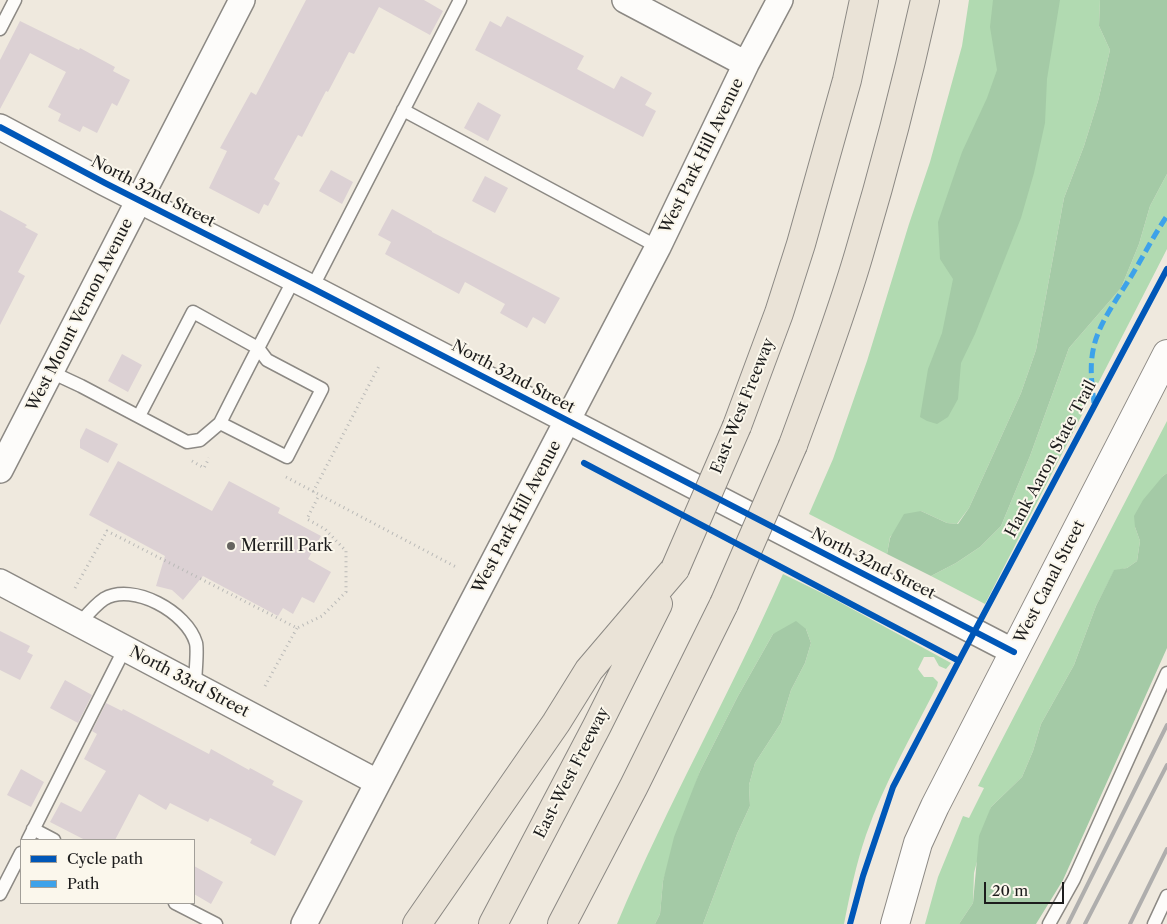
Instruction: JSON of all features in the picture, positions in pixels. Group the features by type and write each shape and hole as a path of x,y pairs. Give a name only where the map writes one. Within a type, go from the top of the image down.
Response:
{"highway":[{"name":"East-West Freeway","path":"493,924 597,726 675,569 737,426 779,313 801,244 847,80 864,0"},
{"path":"562,924 634,786 724,604 793,445 828,350 859,256 907,84 925,0"},
{"path":"417,924 556,723 588,670 675,569"}],"street":[{"name":"West Mount Vernon Avenue","path":"0,470 242,0"},
{"path":"625,0 746,64"},
{"name":"West Park Hill Avenue","path":"304,924 658,247 746,64 780,0"},
{"name":"North 32nd Street","path":"0,127 1014,652"},
{"name":"West Canal Street","path":"895,924 918,843 935,806 1167,354"},
{"name":"North 33rd Street","path":"0,582 377,782"}],"lane":[{"path":"0,29 14,0"},
{"path":"51,372 187,442 200,440 220,423 258,348 303,284 404,110 460,0"},
{"path":"404,110 658,247"},
{"path":"139,416 193,312 258,348 267,360 322,389 286,457 220,423"},
{"path":"79,624 104,600 124,594 144,598 167,608 186,625 196,643 195,685"},
{"path":"49,839 30,835 125,648"},
{"path":"1050,924 1074,879 1167,673"},
{"path":"0,894 20,855"},
{"path":"1154,924 1167,896"},
{"path":"177,904 216,924"}],"path":[{"path":"313,492 380,364"},
{"path":"187,458 204,468 213,450"},
{"path":"278,474 458,568"},
{"path":"265,686 297,628 322,616 346,592 346,551 325,529 307,519 319,495"},
{"path":"76,588 107,531 297,628"}],"green space":[{"path":"969,0 1100,0 1099,26 1110,50 1098,101 1084,146 1064,198 1036,350 1021,393 969,508 957,524 947,523 921,511 890,537 887,554 809,514 833,459 867,361 930,162 962,46"},
{"path":"993,0 1060,0 1047,79 1045,123 1034,173 1021,218 975,334 961,363 958,399 948,417 937,424 920,417 928,369 942,333 953,279 940,259 938,222 962,152 987,98 997,70 990,27"},
{"path":"1100,0 1167,0 1167,174 1150,206 1139,244 1121,288 1069,348 1030,456 1001,526 980,547 956,563 931,576 887,554 890,538 904,514 921,511 947,523 958,524 969,508 1021,393 1036,350 1064,198 1084,146 1098,101 1110,50 1099,26"},
{"path":"1167,174 1167,249 985,604 931,576 956,563 980,547 1001,526 1030,456 1069,348 1121,288 1139,244 1150,206"},
{"path":"1167,421 1167,473 1163,476 1135,527 1140,541 1137,561 1127,568 1114,571 1096,606 1074,665 1041,724 1033,751 1022,777 991,807 974,873 973,903 959,924 925,924 938,877 963,816 969,818 984,788 978,786"},
{"path":"1167,473 1167,648 1063,880 1036,924 959,924 973,903 979,836 991,807 1022,777 1033,751 1041,724 1074,665 1096,606 1114,570 1127,568 1137,561 1140,541 1135,527 1134,516 1143,500"},
{"path":"783,574 832,598 951,663 946,669 939,666 934,657 924,657 918,669 924,677 933,677 938,682 937,686 899,759 873,816 859,857 844,924 703,924 737,834 750,806 749,785 755,763 781,723 791,690 805,663 811,643 806,629 773,634 738,696 700,771 663,881 660,914 655,924 617,924 636,880"},
{"path":"796,621 806,629 811,643 805,663 791,690 781,723 755,763 749,785 750,806 737,834 703,924 655,924 660,914 663,881 674,837 700,771 738,696 773,634"}],"building":[{"path":"306,0 424,0 443,11 430,35 379,7 354,54 349,52 302,137 298,135 274,179 280,183 268,206 264,204 259,214 209,188 227,151 220,148 251,92 256,95"},
{"path":"507,16 584,56 577,69 614,89 621,76 652,93 645,105 656,111 643,137 475,50 490,21 501,27"},
{"path":"20,21 79,50 80,48 115,67 113,71 130,80 117,106 112,103 97,133 83,126 80,132 58,121 61,114 48,107 66,72 30,53 0,109 0,60"},
{"path":"478,102 501,115 488,141 464,128"},
{"path":"331,170 353,182 342,204 319,191"},
{"path":"485,176 508,188 495,213 472,201"},
{"path":"392,209 432,232 560,298 545,324 533,317 527,328 500,313 505,304 465,282 459,294 385,254 391,242 378,235"},
{"path":"0,210 27,225 25,227 38,234 18,272 25,276 0,325"},
{"path":"122,354 142,365 128,392 108,381"},
{"path":"86,428 118,444 108,463 80,448 80,440"},
{"name":"Merrill Park","path":"118,461 212,511 229,481 280,508 278,513 321,536 308,559 331,572 314,603 302,597 293,614 283,608 278,616 203,576 183,600 172,590 156,586 165,556 89,515"},
{"path":"0,631 30,646 27,652 33,655 20,680 0,670"},
{"path":"65,680 92,695 78,723 50,708"},
{"path":"106,703 122,711 123,709 209,754 211,749 249,770 250,768 274,781 272,785 303,801 275,856 250,843 252,839 210,818 208,822 170,803 166,810 139,794 116,839 83,839 50,822 61,802 81,812 106,771 84,759 97,734 92,731"},
{"path":"21,769 44,782 31,807 7,795"},
{"path":"195,867 223,882 211,904 195,895"}],"railway":[{"path":"1068,924 1167,725"},
{"path":"1085,924 1167,765"},
{"path":"1130,924 1167,849"}],"marked path":[{"path":"1094,403 1091,368 1092,353 1100,328 1167,216"}],"cycle path":[{"path":"0,127 1014,652"},
{"name":"Hank Aaron State Trail","path":"850,924 863,876 893,787 1167,269"},
{"path":"584,463 959,661"}],"place":[{"name":"Merrill Park","path":"231,546"}]}
